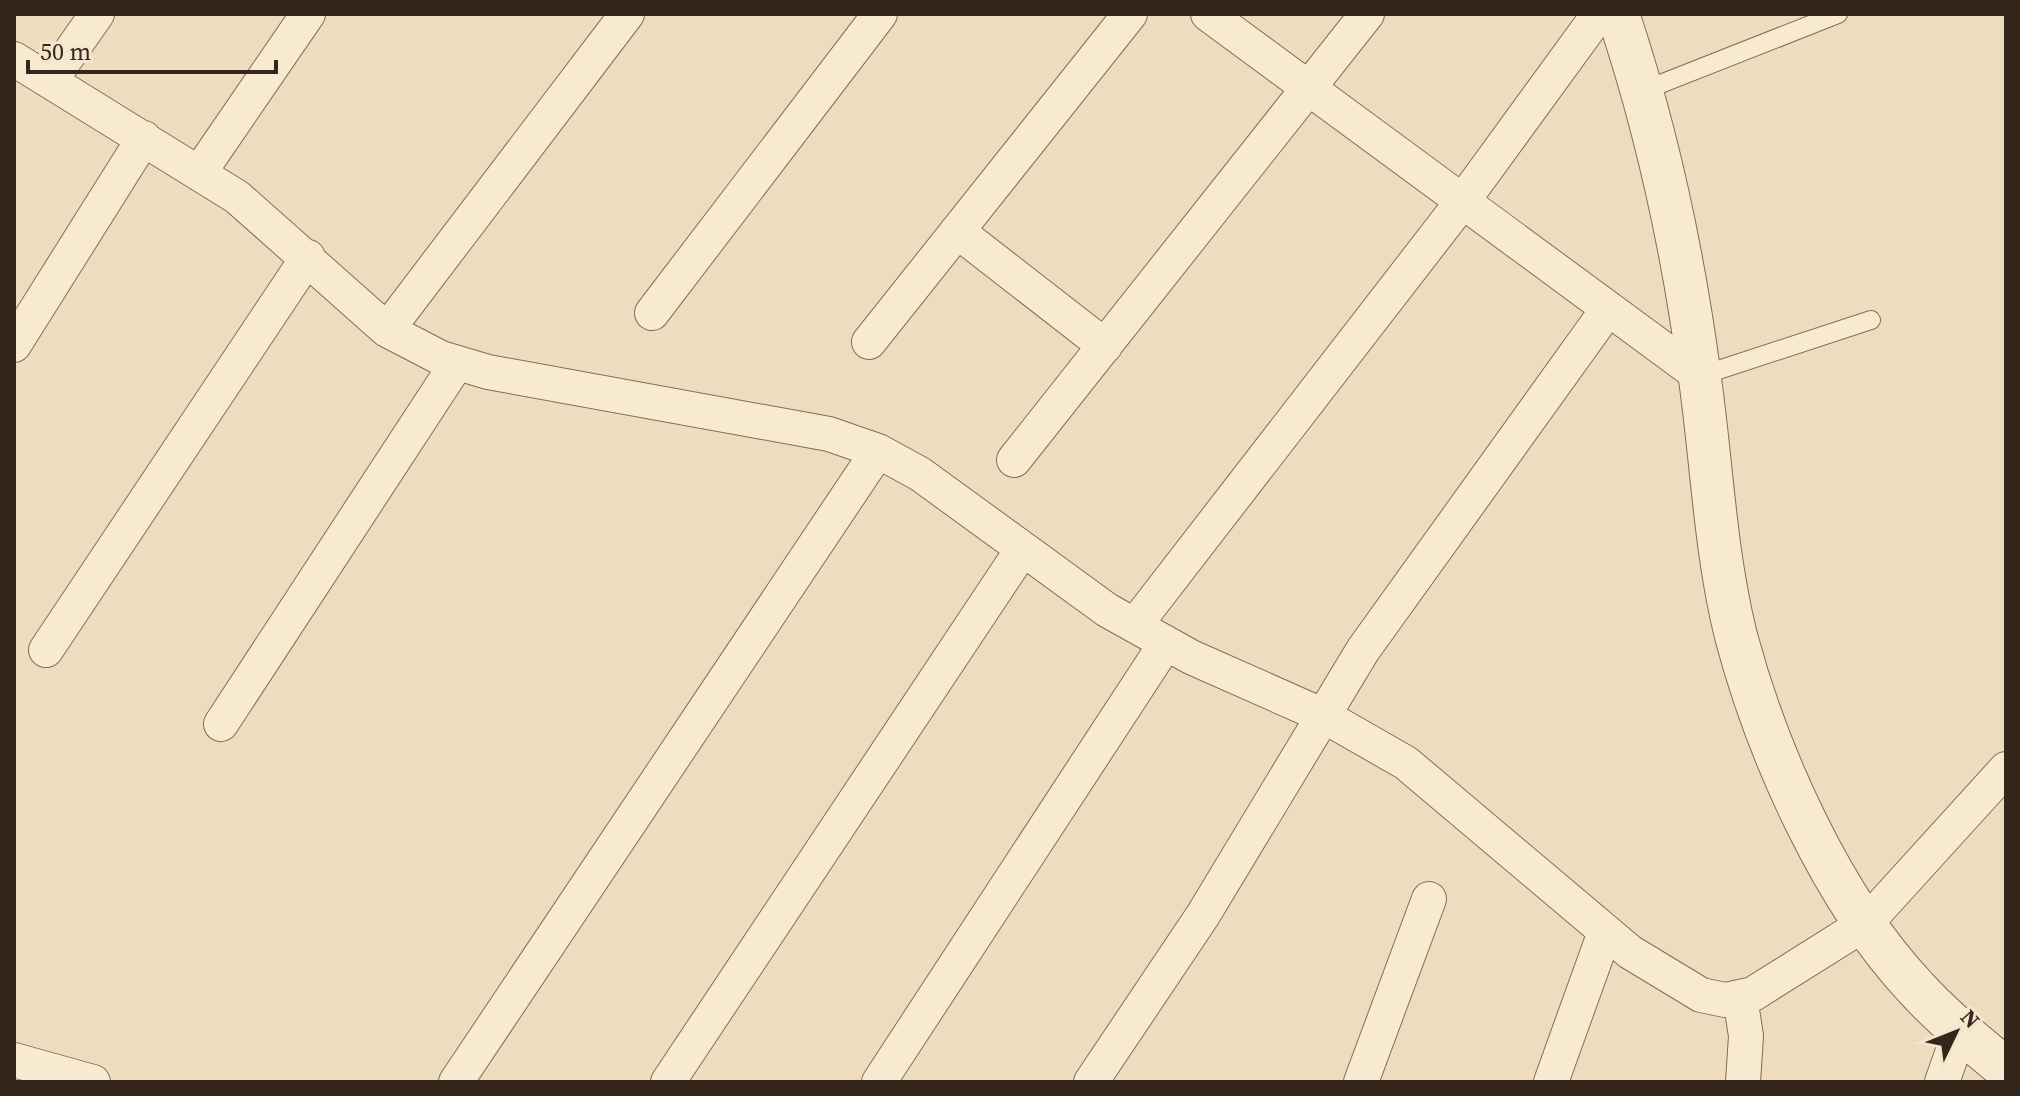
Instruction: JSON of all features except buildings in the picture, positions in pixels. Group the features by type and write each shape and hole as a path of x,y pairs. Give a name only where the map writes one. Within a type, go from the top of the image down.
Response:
{"street":[{"path":"50,81 97,14"},
{"path":"199,173 308,14"},
{"path":"387,330 627,14"},
{"path":"652,313 880,14"},
{"path":"869,342 1130,14"},
{"path":"1208,14 1700,376"},
{"path":"1014,460 1367,14"},
{"path":"1135,625 1462,202 1599,14"},
{"path":"1618,14 1640,92 1683,274 1700,376 1723,574 1736,636 1755,695 1803,814 1841,887 1915,988 2006,1069"},
{"path":"14,59 237,197 387,330 457,363 488,372 829,434 878,451 920,474 1066,583 1135,625 1166,643 1324,716 1406,763 1605,932 1665,976 1701,995 1725,1000 1764,988 1866,923 2006,769"},
{"path":"14,345 144,138"},
{"path":"957,231 1105,346"},
{"path":"46,650 308,257"},
{"path":"1091,1082 1203,915 1401,594 1608,309"},
{"path":"221,724 457,363"},
{"path":"456,1082 878,451"},
{"path":"668,1082 1022,550"},
{"path":"879,1082 1166,643"},
{"path":"1361,1082 1429,899"},
{"path":"1551,1082 1605,932"},
{"path":"1740,997 1746,1036 1743,1082"},
{"path":"1942,1082 1960,1031"},
{"path":"14,1060 86,1081"}],"lane":[{"path":"1640,92 1838,14"},
{"path":"1700,376 1871,320"}]}
